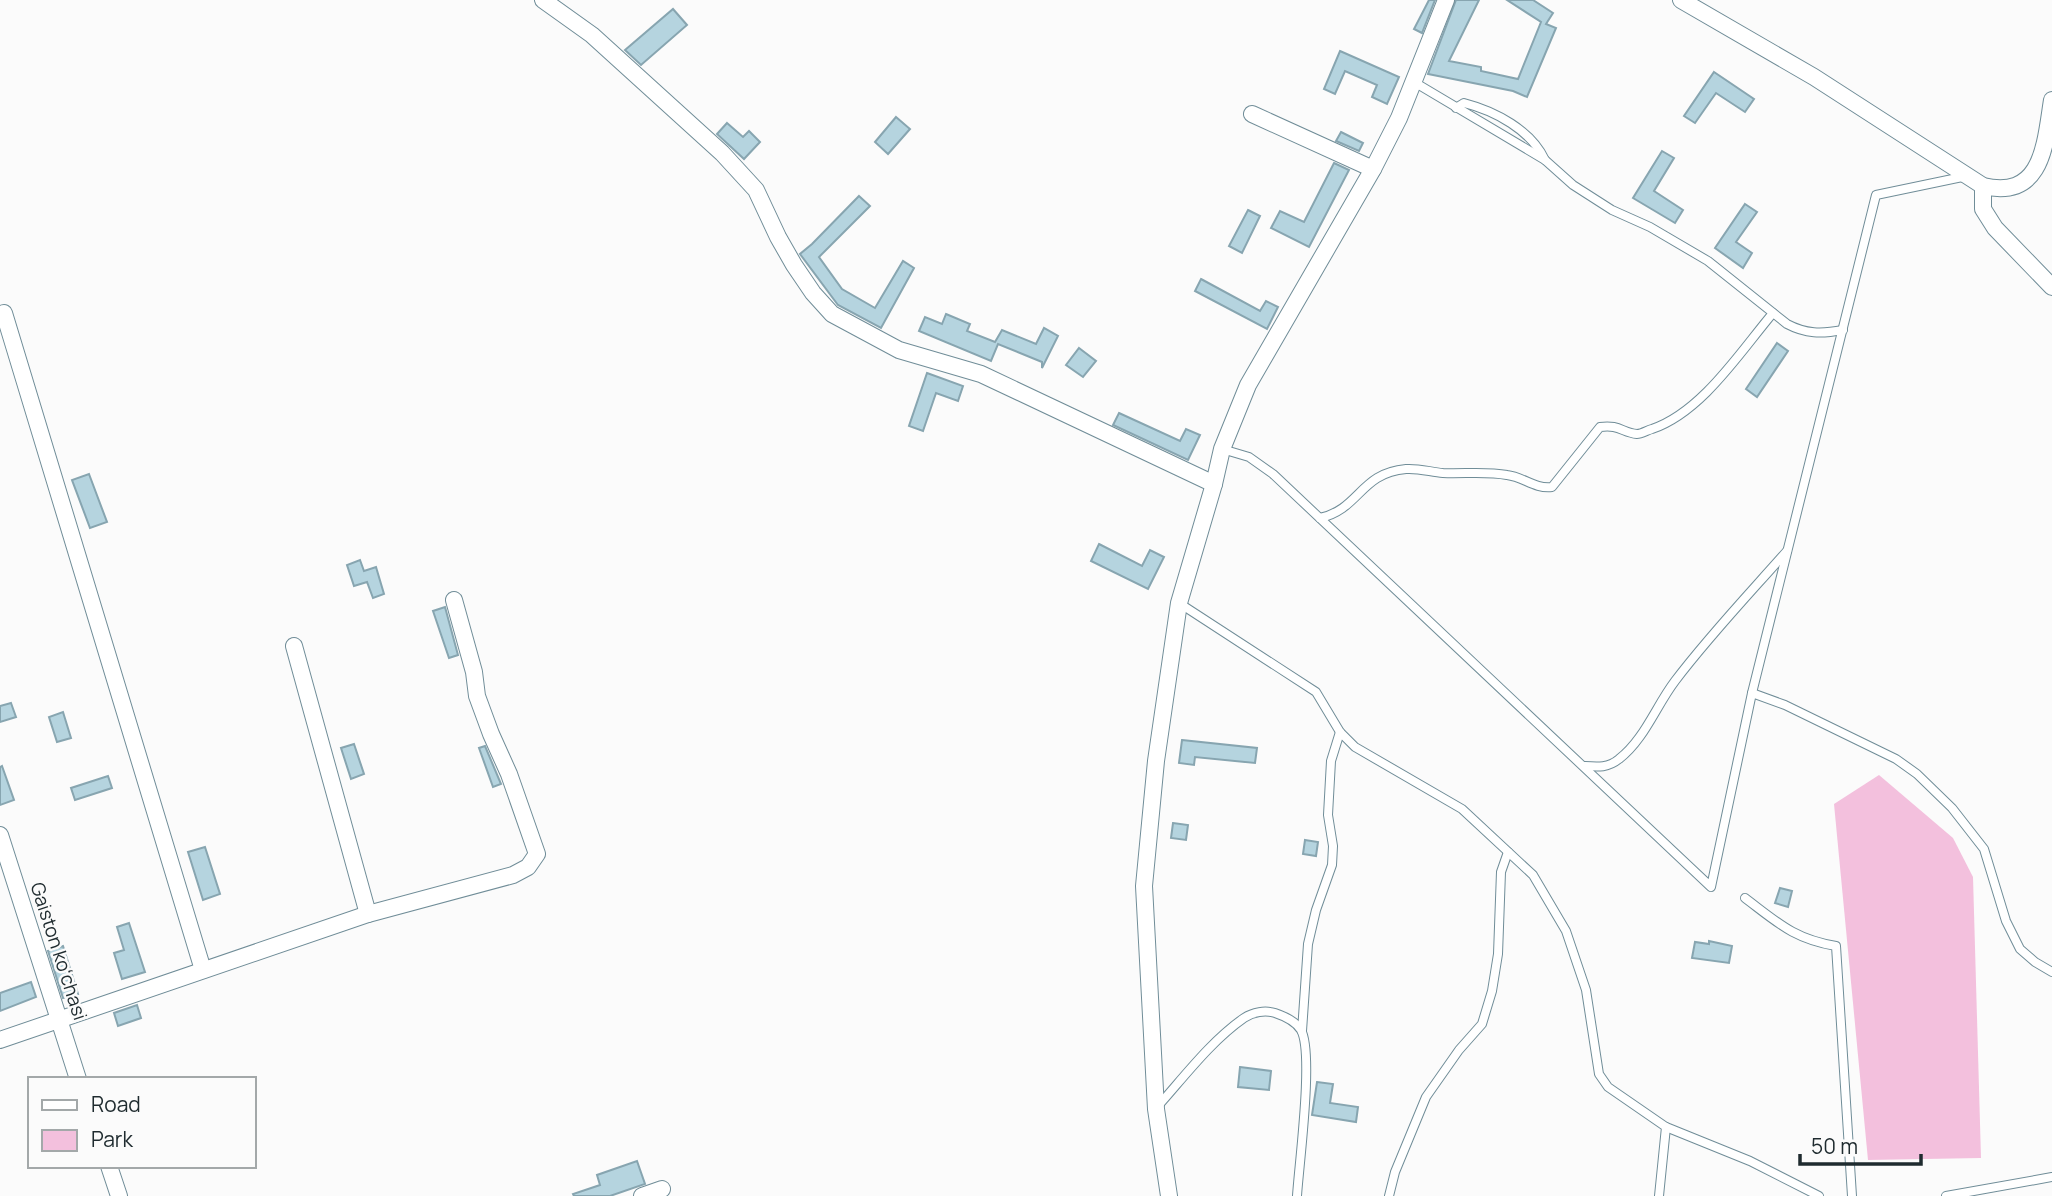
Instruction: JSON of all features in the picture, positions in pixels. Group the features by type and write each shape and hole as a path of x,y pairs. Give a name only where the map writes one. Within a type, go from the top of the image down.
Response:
{"street":[{"path":"542,0 593,35 722,153 756,191 794,265 813,293 832,314 899,350 981,374 1214,484"},
{"path":"1169,1196 1156,1109 1144,886 1156,761 1179,603 1222,449 1248,385 1373,169 1399,118 1446,0"},
{"path":"1681,0 1814,77 1983,186 2000,190 2018,185 2036,169 2045,141 2052,100"},
{"path":"1252,114 1373,169"},
{"path":"1983,186 1983,209 1995,228 2052,287"},
{"path":"4,313 204,970"},
{"path":"0,1040 368,914 513,875 528,867 537,854 509,774 477,696 474,672 454,600"},
{"path":"294,646 368,914"},
{"name":"Gaiston koʻchasi","path":"1,841 77,1077"},
{"path":"109,1168 119,1196"},
{"path":"642,1196 662,1189"}],"lane":[{"path":"1414,82 1545,160 1573,185 1612,210 1650,227 1708,261 1787,324 1798,330 1818,334 1843,330"},
{"path":"1456,108 1464,103 1496,115 1528,135 1545,160"},
{"path":"1222,449 1249,457 1273,474 1711,887 1752,693 1877,195 1968,176"},
{"path":"1320,518 1340,511 1371,480 1386,472 1408,468 1441,473 1511,475 1541,489 1552,487 1600,427 1611,425 1637,434 1667,424 1687,410 1773,313"},
{"path":"1584,766 1604,767 1618,761 1631,748 1673,684 1788,551"},
{"path":"1179,603 1316,692 1340,732 1355,747 1462,809 1534,874 1566,931 1586,990 1599,1074 1608,1087 1666,1127 1750,1161 1819,1196"},
{"path":"1752,693 1785,705 1896,759 1917,774 1952,807 1984,849 2006,921 2020,949 2052,972"},
{"path":"1297,1196 1307,1059 1302,1031 1308,944 1316,910 1332,865 1333,846 1328,815 1331,761 1340,732"},
{"path":"1389,1196 1395,1172 1426,1097 1459,1050 1482,1024 1492,991 1498,954 1501,873 1508,852"},
{"path":"1745,898 1790,933 1814,943 1836,946 1852,1196"},
{"path":"1156,1109 1209,1049 1246,1017 1266,1011 1283,1016 1302,1031"},
{"path":"1659,1196 1666,1127"},
{"path":"1946,1196 2052,1177"}],"green space":[{"path":"1879,775 1953,838 1973,877 1981,1158 1868,1160 1834,804"}],"building":[{"path":"1429,0 1435,0 1422,33 1414,29"},
{"path":"1456,0 1479,0 1449,61 1481,67 1481,71 1518,79 1541,22 1507,0 1533,0 1553,13 1546,24 1556,28 1527,97 1513,91 1428,74"},
{"path":"673,9 687,25 641,65 625,50"},
{"path":"1340,51 1399,77 1387,104 1372,97 1377,85 1345,71 1335,94 1324,89"},
{"path":"1714,72 1754,99 1745,112 1716,93 1695,123 1684,116"},
{"path":"896,117 910,129 888,154 875,142"},
{"path":"727,123 743,137 749,131 760,142 744,159 717,134"},
{"path":"1341,132 1363,143 1359,151 1336,141"},
{"path":"1662,151 1674,158 1654,191 1683,210 1675,223 1633,198"},
{"path":"1334,163 1349,170 1309,247 1271,228 1280,211 1304,222"},
{"path":"859,196 870,206 819,257 842,289 875,308 903,261 914,268 881,328 838,305 800,254"},
{"path":"1745,204 1757,212 1736,242 1752,253 1743,268 1715,248"},
{"path":"1248,210 1260,216 1242,253 1229,246"},
{"path":"1201,279 1260,311 1266,301 1278,307 1267,329 1195,291"},
{"path":"946,314 970,324 967,331 995,342 1002,330 1036,344 1044,328 1058,336 1042,368 1042,362 998,344 991,361 919,331 925,317 942,324"},
{"path":"1777,343 1788,351 1757,397 1746,389"},
{"path":"1079,348 1096,361 1083,377 1066,365"},
{"path":"927,373 963,386 958,401 936,393 923,431 909,426"},
{"path":"1119,413 1180,441 1186,429 1200,435 1188,460 1113,425"},
{"path":"89,474 107,522 90,528 72,480"},
{"path":"1099,544 1142,566 1150,550 1164,557 1148,589 1091,561"},
{"path":"360,560 364,571 376,567 384,594 373,598 367,582 354,586 347,565"},
{"path":"445,607 458,655 449,658 433,611"},
{"path":"11,703 16,717 0,722 0,706"},
{"path":"63,712 71,738 57,742 49,717"},
{"path":"1182,740 1257,748 1255,763 1195,757 1194,765 1179,763"},
{"path":"354,744 364,774 351,779 341,748"},
{"path":"485,746 501,784 493,787 479,748"},
{"path":"2,766 14,800 0,805 0,767"},
{"path":"108,776 112,788 75,800 71,788"},
{"path":"1173,823 1188,825 1186,840 1171,838"},
{"path":"1305,840 1318,842 1316,856 1303,854"},
{"path":"205,847 220,894 203,900 188,852"},
{"path":"1780,888 1792,891 1788,907 1775,903"},
{"path":"129,923 145,972 122,979 114,953 124,950 117,927"},
{"path":"1709,941 1732,946 1729,963 1692,958 1695,942 1709,944"},
{"path":"63,946 78,994 63,998 48,951"},
{"path":"31,982 36,997 0,1011 0,993"},
{"path":"137,1005 141,1018 118,1026 114,1013"},
{"path":"1240,1067 1271,1071 1269,1090 1238,1087"},
{"path":"1317,1082 1333,1084 1330,1103 1358,1107 1356,1122 1312,1115"},
{"path":"637,1161 645,1184 610,1196 574,1196 573,1194 600,1185 597,1175"}]}
